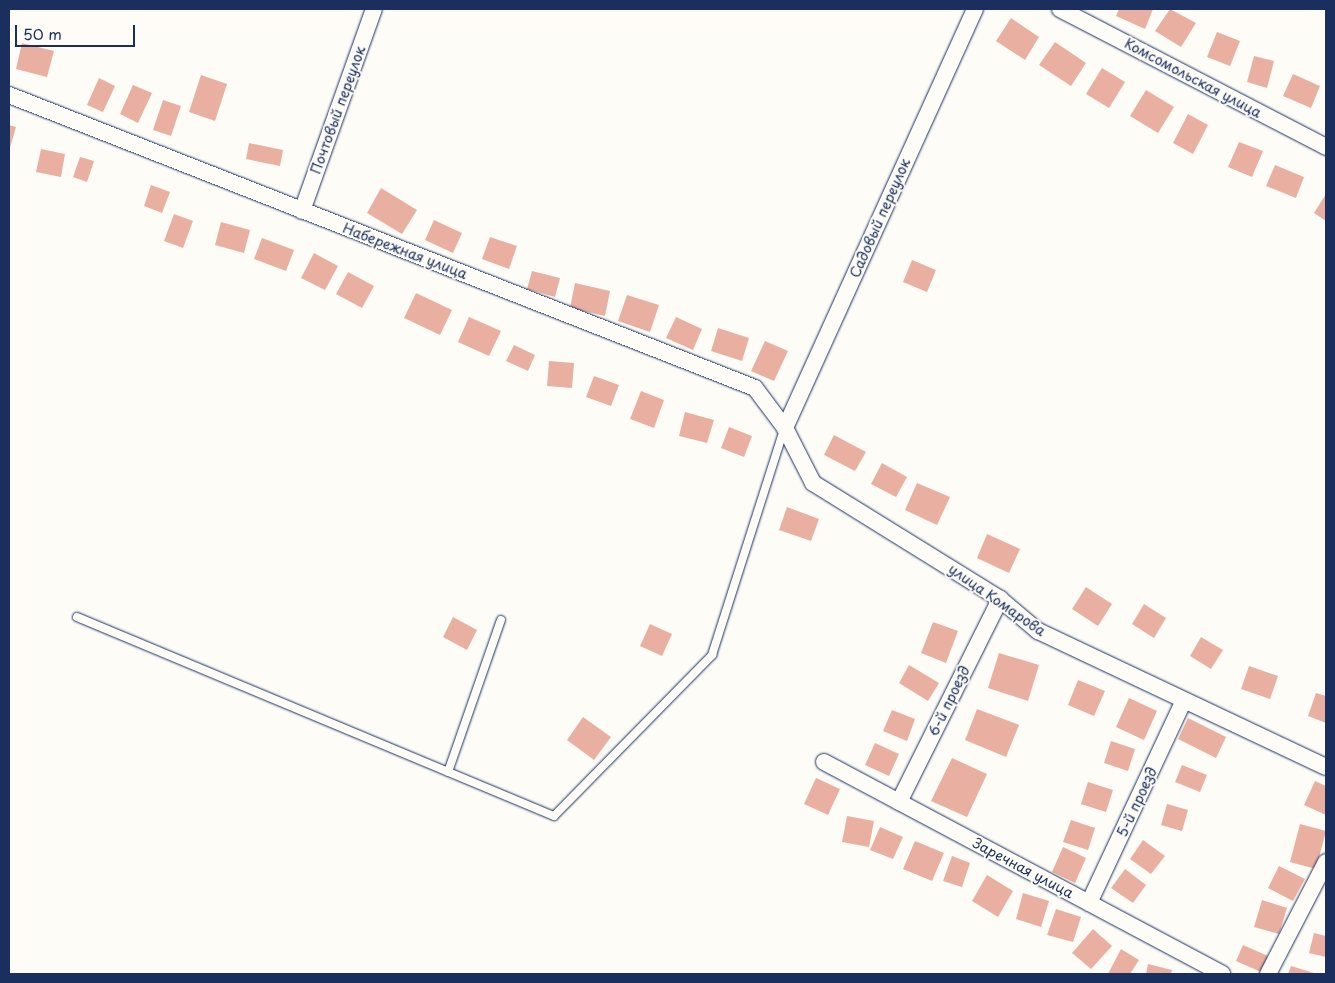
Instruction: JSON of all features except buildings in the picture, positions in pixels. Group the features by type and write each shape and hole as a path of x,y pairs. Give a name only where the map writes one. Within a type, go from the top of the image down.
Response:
{"street":[{"name":"Почтовый переулок","path":"302,210 374,9"},
{"name":"Садовый переулок","path":"785,428 975,9"},
{"name":"Комсомольская улица","path":"1060,9 1326,147"},
{"name":"Набережная улица","path":"9,95 755,388 785,428"},
{"name":"улица Комарова","path":"785,428 812,484 1000,599 1038,631 1326,767"},
{"name":"6-й проезд","path":"899,802 1000,599"},
{"name":"5-й проезд","path":"1089,903 1184,700"},
{"name":"Заречная улица","path":"824,762 1222,974"},
{"path":"1268,974 1326,862"}],"lane":[{"path":"77,618 554,816 712,654 785,428"},
{"path":"448,772 501,620"}]}
